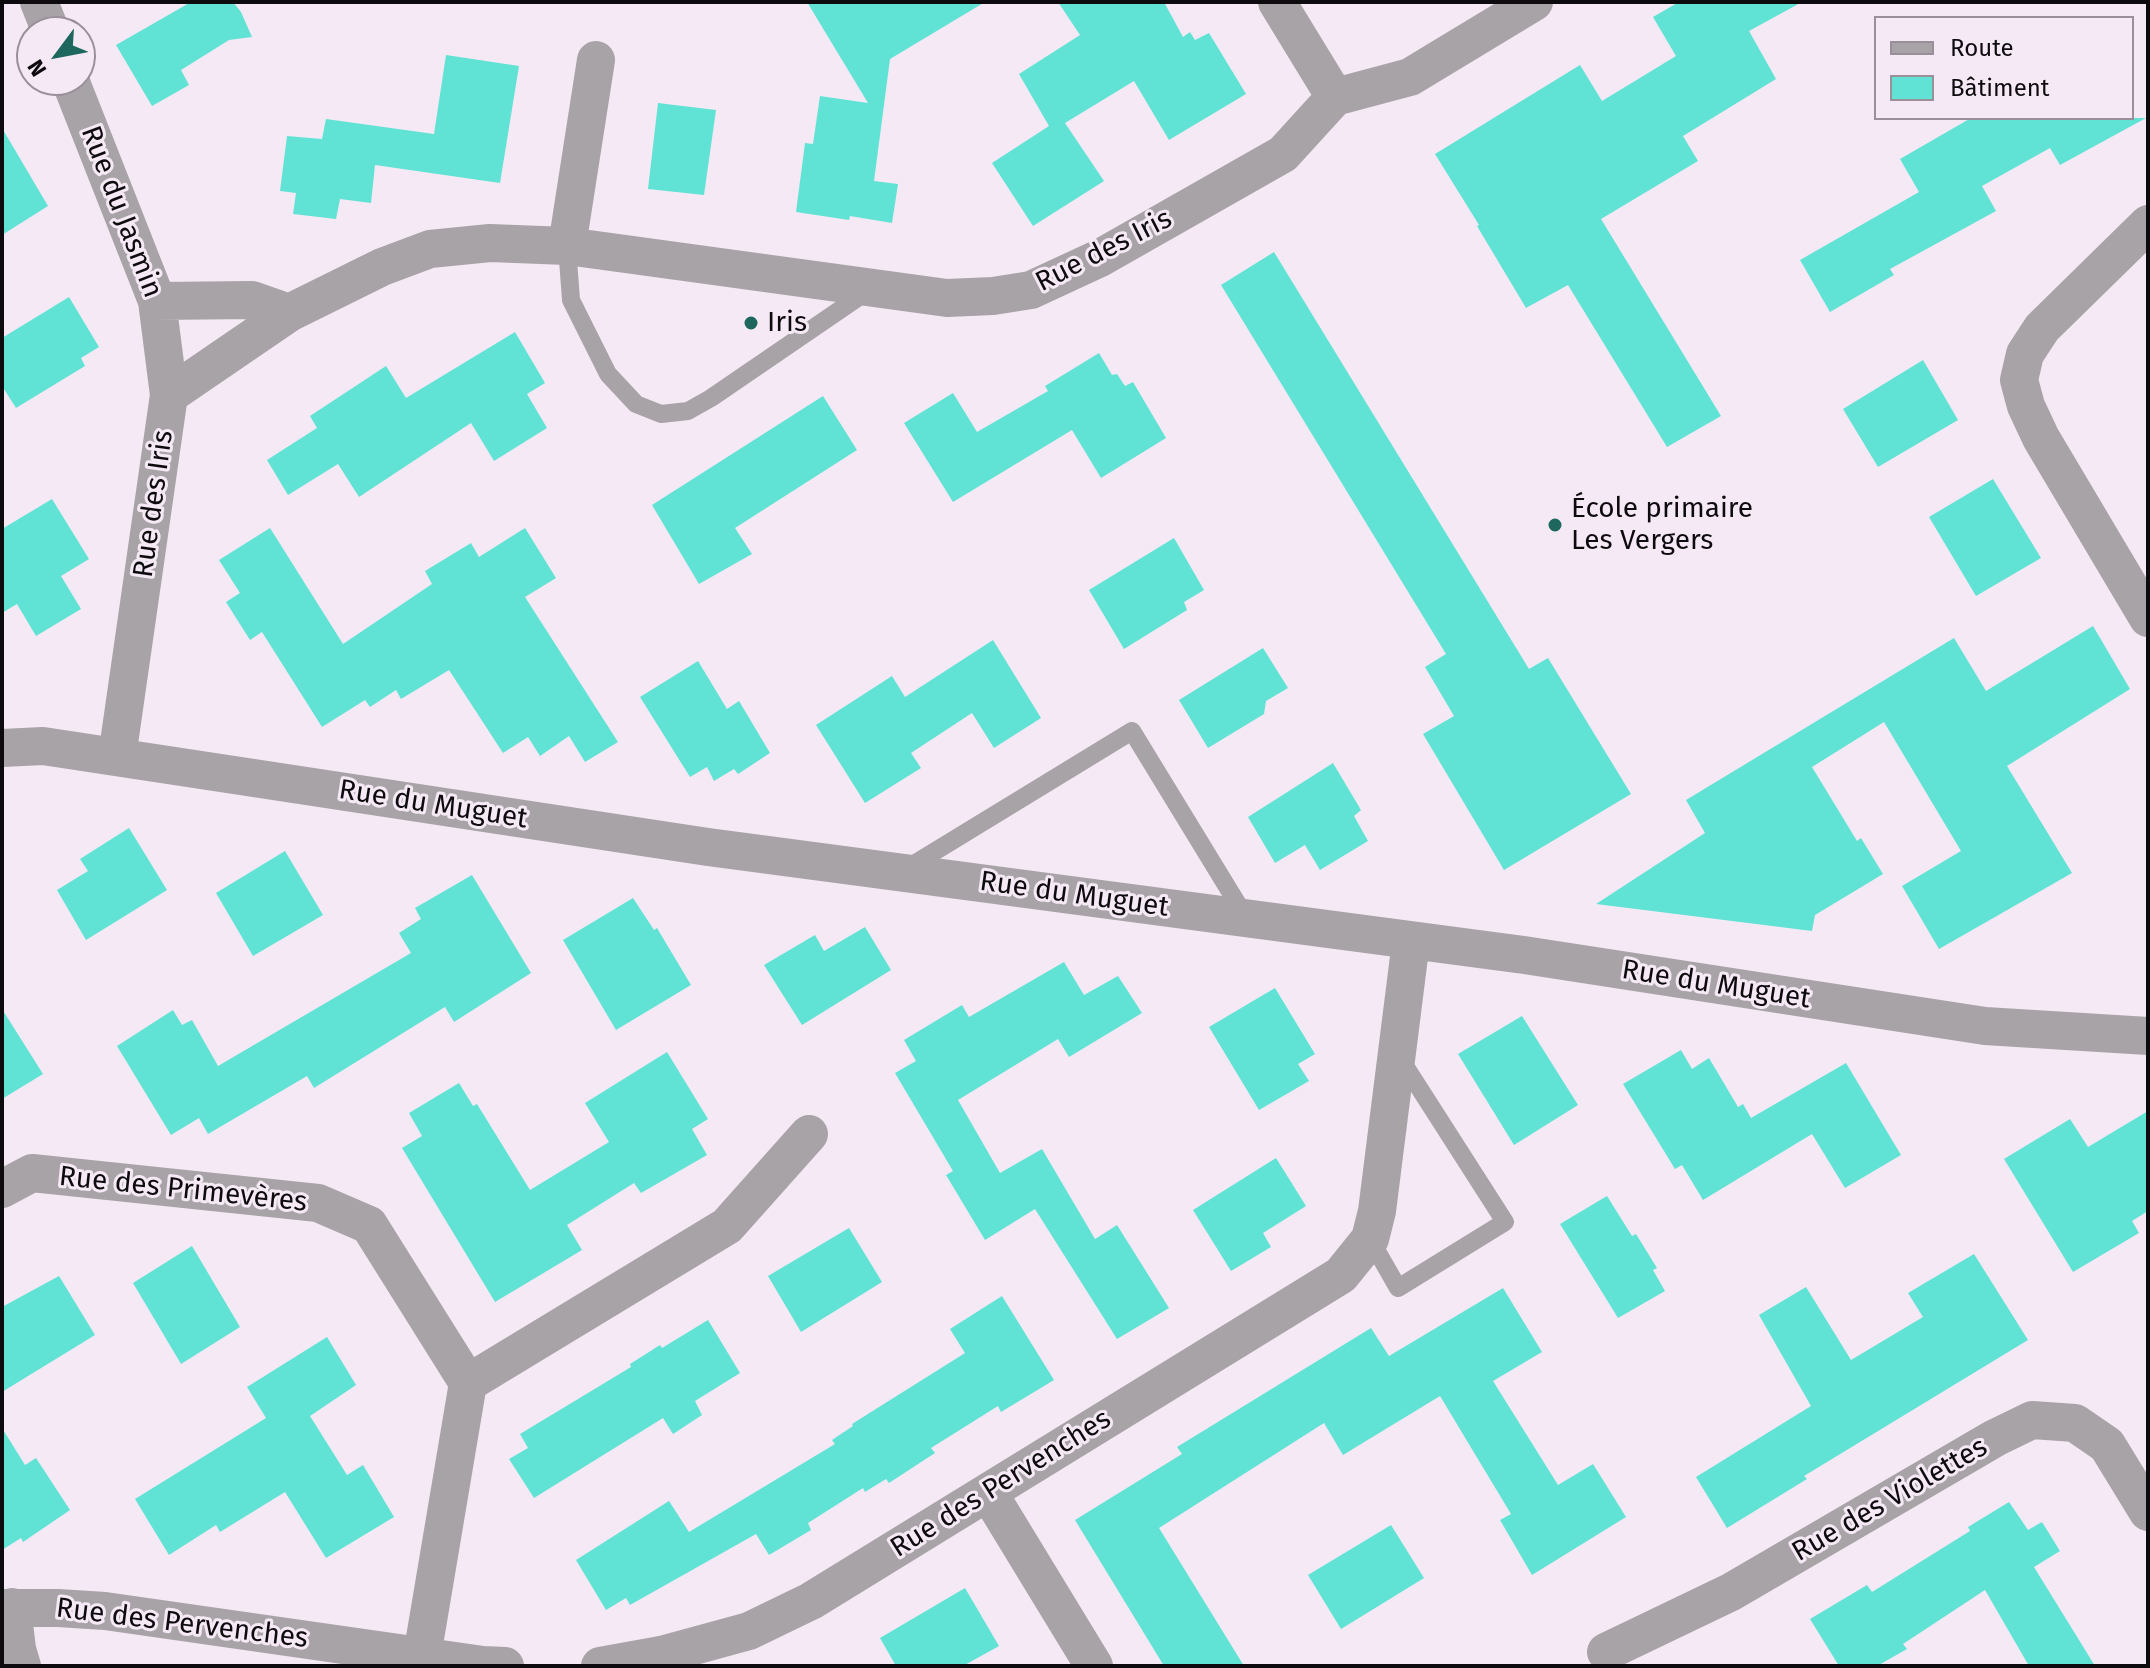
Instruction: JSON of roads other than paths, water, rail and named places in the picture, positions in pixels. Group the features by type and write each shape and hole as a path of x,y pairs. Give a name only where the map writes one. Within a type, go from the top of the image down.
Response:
{"street":[{"path":"1277,2 1335,97 1410,77 1534,2"},
{"path":"567,246 596,60"},
{"name":"Rue du Jasmin","path":"76,96 157,301 169,395"},
{"name":"Rue des Iris","path":"117,757 169,395 289,313 382,267 430,249 490,243 567,246 947,298 1031,290 1100,258 1283,154 1335,97"},
{"path":"2148,224 2042,328 2025,354 2019,380 2026,406 2041,438 2148,618"},
{"path":"157,301 252,300 289,313"},
{"name":"Rue du Muguet","path":"2,748 43,746 692,844 1524,955 1985,1026 2148,1036"},
{"name":"Rue des Pervenches","path":"600,1666 661,1655 749,1631 811,1601 1341,1275 1370,1239 1377,1211 1411,941"},
{"path":"422,1656 468,1383 727,1226 809,1134"},
{"name":"Rue des Primevères","path":"2,1189 32,1173 318,1203 369,1225 468,1383"},
{"name":"Rue des Violettes","path":"1606,1652 1731,1592 1995,1438 2032,1420 2075,1423 2107,1445 2148,1512"},
{"path":"988,1492 1094,1666"},
{"path":"7,1607 22,1666"},
{"name":"Rue des Pervenches","path":"7,1607 105,1611 505,1666"}],"lane":[{"path":"567,246 571,300 608,374 636,404 661,414 688,411 711,398 872,288"},
{"path":"900,872 1132,731 1247,918"},
{"path":"1370,1239 1398,1288 1505,1222 1397,1053"}],"place":[{"name":"Iris","path":"751,323"},
{"name":"École primaire Les Vergers","path":"1555,525"}]}
